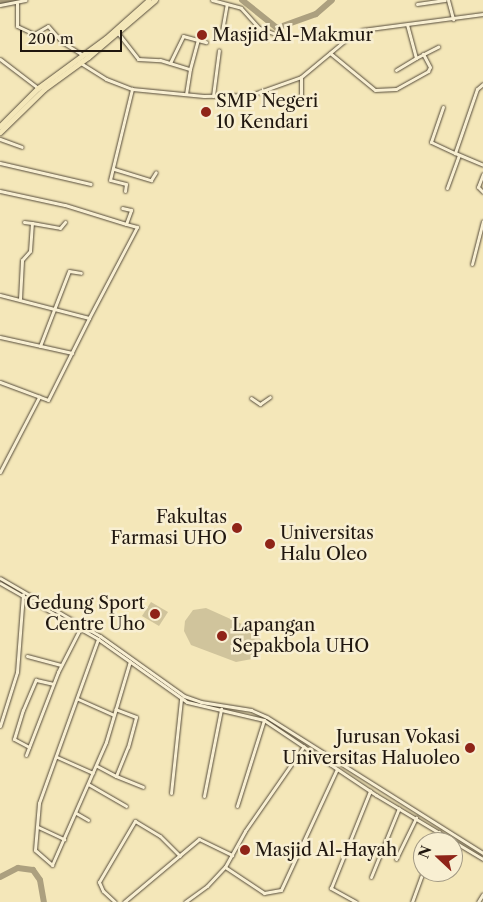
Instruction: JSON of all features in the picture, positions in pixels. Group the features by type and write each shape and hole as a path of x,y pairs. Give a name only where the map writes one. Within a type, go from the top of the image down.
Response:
{"highway":[{"path":"0,126 38,88 79,62 147,4 155,0"},
{"path":"0,132 44,89 118,33 147,4"}],"street":[{"path":"0,5 26,0"},
{"path":"212,0 241,8 259,28 273,33"},
{"path":"417,4 446,0 453,19"},
{"path":"17,2 16,26 34,34 48,26 62,42 84,56"},
{"path":"222,31 227,4"},
{"path":"79,62 106,79 132,89 213,96 251,95 301,76 362,30 483,14"},
{"path":"407,24 416,58"},
{"path":"118,33 138,59 170,63 190,70"},
{"path":"170,63 184,36 206,42"},
{"path":"186,94 198,40"},
{"path":"396,70 438,47"},
{"path":"213,96 219,50"},
{"path":"330,53 375,90 396,89 428,71 430,67 423,54"},
{"path":"0,60 38,88"},
{"path":"300,96 301,76"},
{"path":"447,188 477,89 483,84"},
{"path":"125,191 126,184 110,180 132,89"},
{"path":"442,107 431,142 483,165"},
{"path":"0,139 22,148"},
{"path":"0,163 91,184"},
{"path":"114,169 150,180 156,172"},
{"path":"483,174 478,188 483,192"},
{"path":"0,191 65,205 137,227 49,399 0,382"},
{"path":"122,208 130,210 126,224"},
{"path":"472,264 483,221"},
{"path":"24,222 60,228 65,222"},
{"path":"20,299 22,260 30,251 32,223"},
{"path":"40,346 69,271 81,273"},
{"path":"0,295 55,307 89,318"},
{"path":"0,337 72,353"},
{"path":"0,472 39,397"},
{"path":"250,398 260,404 270,397"},
{"path":"0,578 132,657 184,696 257,712 299,736 449,832"},
{"path":"0,583 41,602 98,639 180,699 199,706 264,720 370,791 439,832"},
{"path":"0,726 17,672 23,594"},
{"path":"26,755 61,665 80,629"},
{"path":"98,639 57,758 39,803 35,850 52,865 97,766 132,657"},
{"path":"27,656 61,665"},
{"path":"29,747 14,739 23,710 36,680 53,684"},
{"path":"78,699 114,715"},
{"path":"171,793 180,699"},
{"path":"204,796 221,705"},
{"path":"115,709 136,717 116,776"},
{"path":"237,806 264,720"},
{"path":"296,741 299,736"},
{"path":"185,902 207,886 225,867 304,746"},
{"path":"57,758 93,773"},
{"path":"97,766 142,787"},
{"path":"225,867 264,893 281,890 337,769"},
{"path":"359,783 362,778"},
{"path":"88,784 126,806"},
{"path":"356,902 331,890 370,791"},
{"path":"371,877 399,808"},
{"path":"76,813 88,820"},
{"path":"396,859 416,818"},
{"path":"115,902 103,891 99,882 135,821 160,836 180,856"},
{"path":"38,827 64,840"},
{"path":"124,902 199,839 232,856"},
{"path":"463,841 483,853"},
{"path":"463,847 483,859"},
{"path":"412,902 419,882"},
{"path":"478,902 483,894"}],"shaded area":[{"name":"Gedung Sport Centre Uho","path":"151,602 168,612 159,626 142,616"},
{"name":"Lapangan Sepakbola UHO","path":"206,608 255,630 261,640 252,659 236,662 191,645 184,631 185,621 193,610"}],"waterway":[{"path":"242,0 277,28 316,14 332,0"},
{"path":"0,3 18,1"},
{"path":"0,877 18,868 33,870 40,880 44,902"}],"place":[{"name":"Masjid Al-Makmur","path":"202,35"},
{"name":"SMP Negeri 10 Kendari","path":"206,112"},
{"name":"Fakultas Farmasi UHO","path":"237,528"},
{"name":"Universitas Halu Oleo","path":"270,544"},
{"name":"Gedung Sport Centre Uho","path":"155,614"},
{"name":"Lapangan Sepakbola UHO","path":"222,636"},
{"name":"Jurusan Vokasi Universitas Haluoleo","path":"470,748"},
{"name":"Masjid Al-Hayah","path":"245,850"}]}
